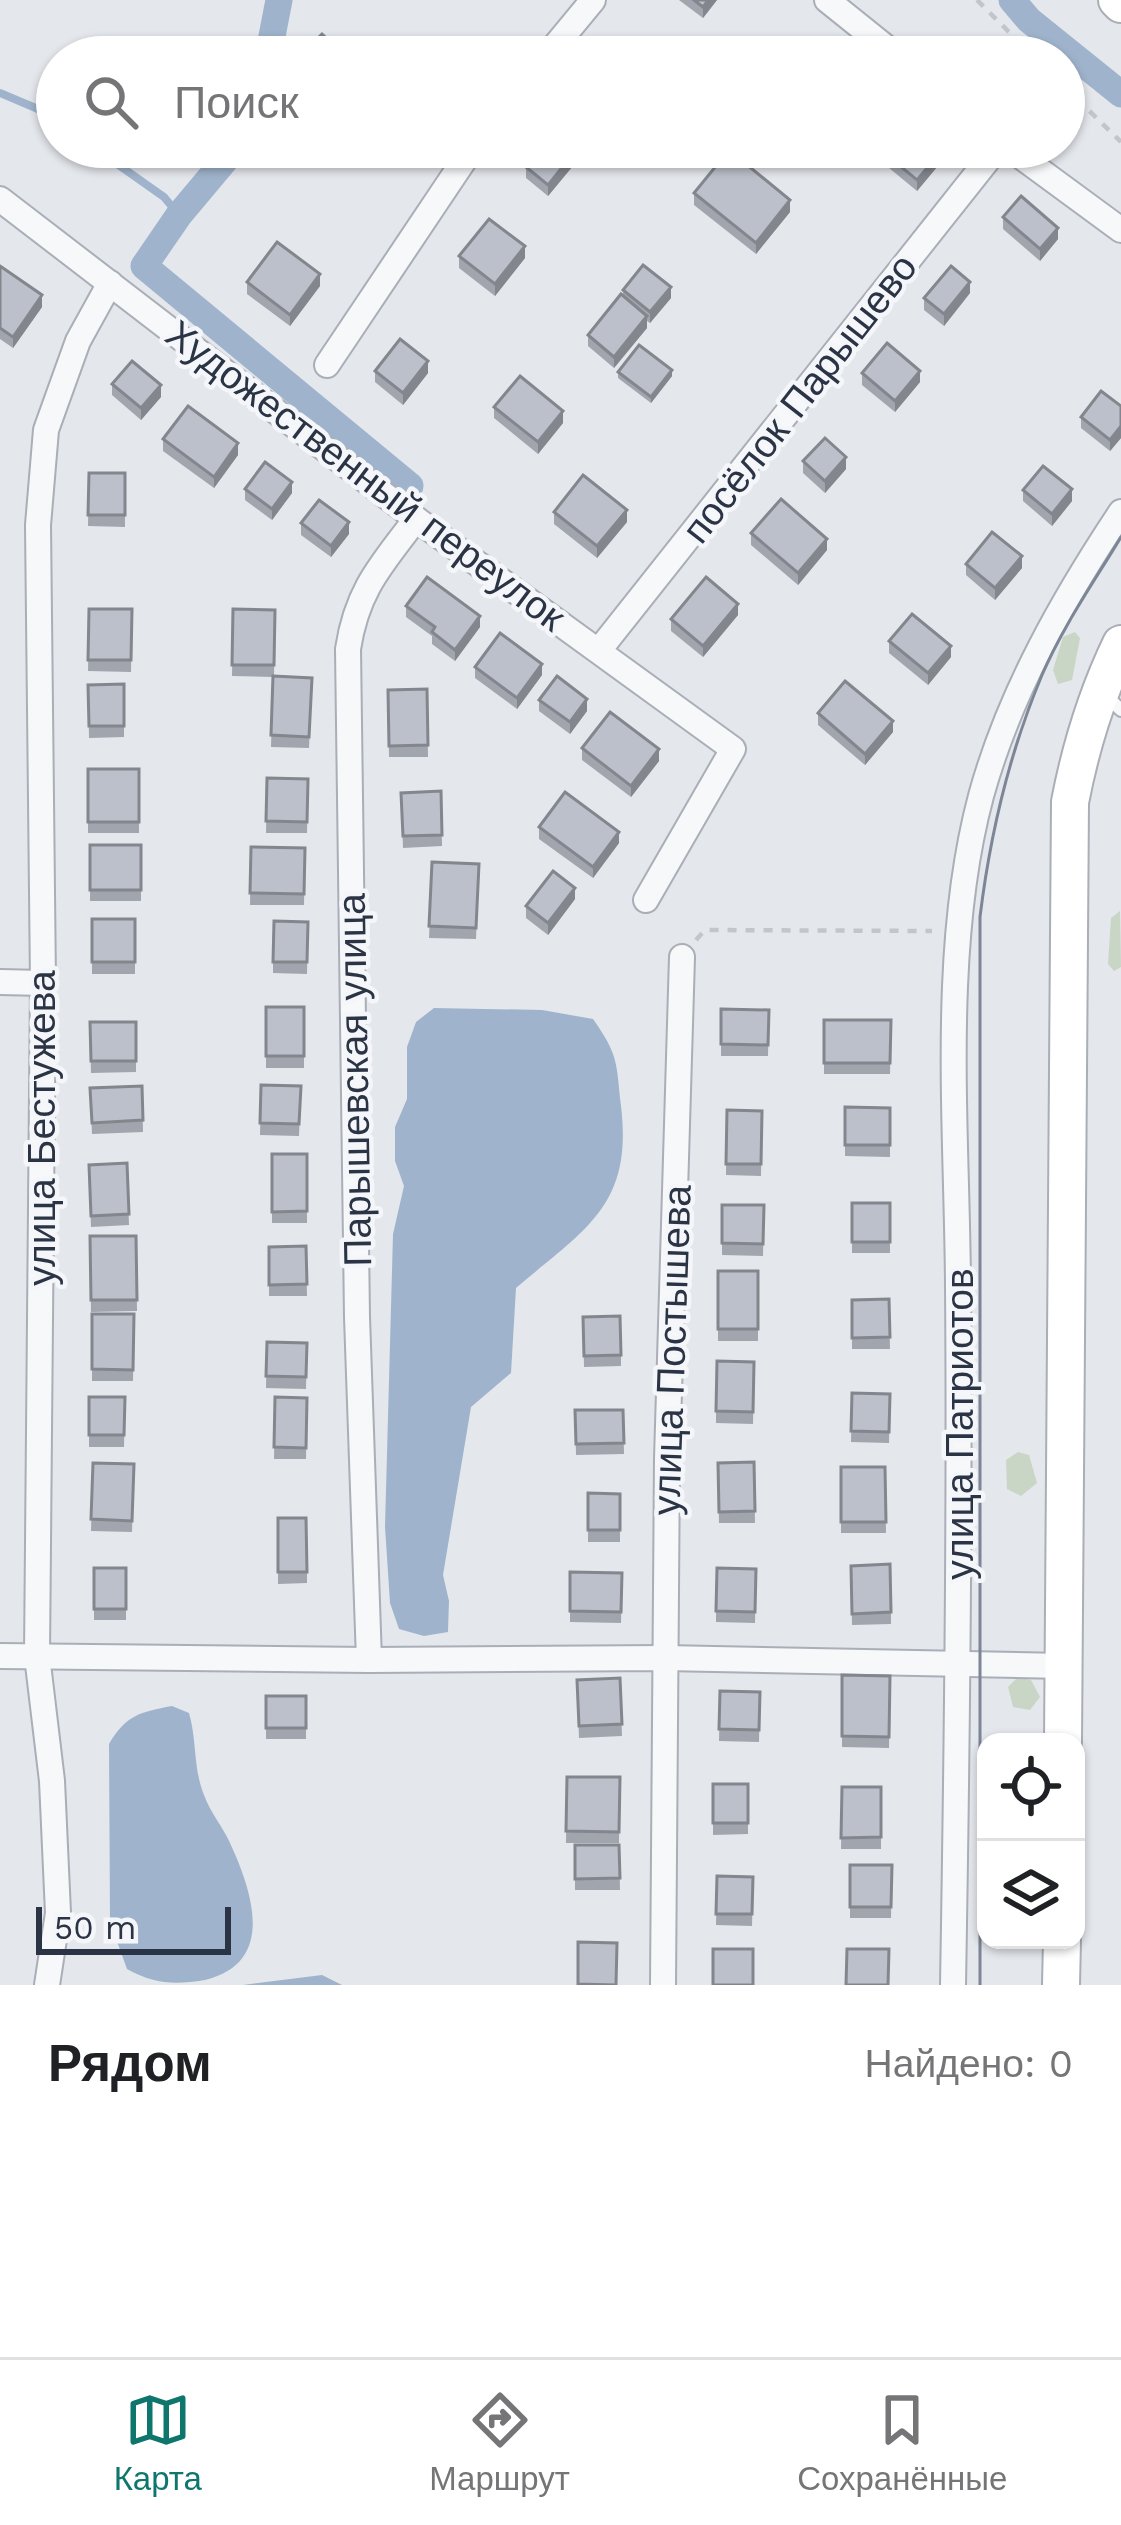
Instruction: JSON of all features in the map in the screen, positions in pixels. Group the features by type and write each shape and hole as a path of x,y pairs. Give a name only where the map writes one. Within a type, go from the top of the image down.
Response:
{"main road":[{"path":"1063,1733 1070,802 1082,743 1110,700 1121,644"},
{"path":"1061,1985 1062,1949"}],"street":[{"path":"563,36 593,0"},
{"path":"827,0 872,36"},
{"name":"Художественный переулок","path":"327,365 459,168"},
{"name":"посёлок Парышево","path":"600,649 981,168"},
{"path":"1036,168 1121,230"},
{"name":"Художественный переулок","path":"0,199 416,519 733,749 646,900"},
{"name":"улица Бестужева","path":"47,1985 58,1913 52,1781 37,1656 43,983 38,525 46,430 78,341 110,283"},
{"name":"улица Патриотов","path":"953,1985 961,1663 956,932 982,793 1010,714 1065,596 1121,512"},
{"name":"Парышевская улица","path":"370,1660 357,1318 348,649 364,586 416,519"},
{"name":"улица Постышева","path":"663,1985 664,1658 682,957"},
{"path":"0,982 43,983"},
{"path":"0,1656 664,1658 1064,1666"}],"path":[{"path":"977,0 1013,36"},
{"path":"1085,107 1121,142"},
{"path":"682,957 705,930 956,932"}],"green space":[{"path":"1075,632 1080,638 1072,680 1058,684 1053,670 1063,637"},
{"path":"1120,911 1121,967 1114,971 1108,964 1111,918"},
{"path":"1018,1452 1029,1455 1037,1483 1021,1496 1007,1489 1006,1460"},
{"path":"1018,1677 1031,1680 1040,1697 1030,1710 1013,1707 1008,1687"}],"water":[{"path":"434,1008 542,1010 593,1019 615,1060 623,1140 611,1192 599,1212 516,1288 511,1373 471,1407 443,1575 449,1601 448,1632 424,1636 399,1629 390,1603 385,1527 393,1234 404,1186 395,1161 395,1127 407,1099 407,1047 416,1022"},
{"path":"172,1706 189,1713 201,1785 246,1883 253,1924 242,1958 227,1971 184,1982 155,1980 127,1969 110,1922 109,1744 135,1716"},
{"path":"322,1975 342,1985 243,1985"}],"building":[{"path":"527,168 562,168 548,185"},
{"path":"714,168 751,168 790,200 756,243 694,193"},
{"path":"902,168 927,168 917,180"},
{"path":"1021,196 1058,228 1040,249 1003,217"},
{"path":"489,219 525,246 495,284 459,256"},
{"path":"277,242 320,274 290,315 247,282"},
{"path":"643,265 671,287 650,312 623,290"},
{"path":"0,266 42,295 13,337 0,328"},
{"path":"951,266 970,282 944,314 924,298"},
{"path":"621,294 647,316 614,357 588,335"},
{"path":"400,339 428,361 403,393 375,371"},
{"path":"887,343 920,371 895,401 862,373"},
{"path":"639,345 672,370 651,397 618,372"},
{"path":"132,361 161,385 141,408 112,384"},
{"path":"520,376 563,411 538,442 494,407"},
{"path":"1101,391 1121,406 1121,426 1110,440 1081,417"},
{"path":"188,406 238,443 214,477 163,439"},
{"path":"825,438 846,457 825,481 803,461"},
{"path":"265,462 292,482 272,509 245,489"},
{"path":"1043,466 1072,489 1052,514 1023,490"},
{"path":"89,473 125,473 125,515 88,515"},
{"path":"583,475 627,510 597,546 554,512"},
{"path":"781,499 827,539 798,573 751,533"},
{"path":"319,500 349,522 331,546 301,523"},
{"path":"992,532 1022,556 995,588 966,564"},
{"path":"427,577 480,616 455,650 432,632 435,627 406,606"},
{"path":"706,577 738,604 703,646 671,619"},
{"path":"89,609 132,609 131,660 88,660"},
{"path":"233,609 275,610 274,665 232,665"},
{"path":"912,614 951,646 928,673 889,641"},
{"path":"500,633 542,664 517,698 475,667"},
{"path":"273,676 312,678 309,737 271,735"},
{"path":"557,676 587,699 570,722 539,700"},
{"path":"845,681 893,721 865,754 818,713"},
{"path":"124,684 124,726 89,726 88,685"},
{"path":"427,689 428,745 389,746 388,690"},
{"path":"610,712 659,749 631,786 582,748"},
{"path":"88,769 139,769 139,822 88,822"},
{"path":"267,778 308,779 307,822 266,821"},
{"path":"441,791 442,835 403,836 401,793"},
{"path":"565,792 619,832 593,867 539,827"},
{"path":"90,845 141,845 141,890 90,890"},
{"path":"251,847 305,848 304,894 250,893"},
{"path":"432,862 479,864 476,928 429,926"},
{"path":"553,871 575,888 548,923 526,906"},
{"path":"92,919 135,919 135,962 92,962"},
{"path":"274,921 308,922 307,962 273,962"},
{"path":"266,1007 304,1007 304,1056 266,1056"},
{"path":"721,1009 769,1010 768,1045 721,1044"},
{"path":"824,1020 891,1020 890,1063 824,1063"},
{"path":"90,1022 136,1022 136,1061 91,1061"},
{"path":"261,1085 301,1086 299,1124 260,1123"},
{"path":"142,1086 143,1120 92,1123 90,1088"},
{"path":"845,1107 890,1108 890,1145 845,1145"},
{"path":"727,1110 762,1111 761,1164 726,1164"},
{"path":"272,1154 307,1154 307,1211 272,1212"},
{"path":"127,1163 129,1214 91,1216 89,1165"},
{"path":"852,1203 890,1203 890,1242 852,1242"},
{"path":"722,1205 764,1205 763,1244 722,1243"},
{"path":"90,1236 136,1236 137,1300 91,1300"},
{"path":"306,1246 307,1284 269,1285 269,1247"},
{"path":"718,1271 758,1271 758,1329 718,1329"},
{"path":"889,1299 890,1337 852,1338 852,1300"},
{"path":"92,1314 134,1314 133,1370 92,1369"},
{"path":"620,1316 621,1355 584,1356 583,1317"},
{"path":"267,1342 307,1343 306,1377 266,1376"},
{"path":"717,1361 754,1362 753,1412 716,1411"},
{"path":"852,1393 890,1394 889,1432 851,1431"},
{"path":"89,1397 125,1397 124,1435 89,1435"},
{"path":"275,1397 307,1398 306,1448 274,1447"},
{"path":"575,1410 623,1410 624,1443 576,1444"},
{"path":"754,1462 755,1511 719,1512 718,1463"},
{"path":"93,1463 134,1464 132,1521 91,1519"},
{"path":"841,1467 885,1467 886,1522 841,1522"},
{"path":"588,1493 620,1494 620,1530 588,1530"},
{"path":"278,1518 306,1518 307,1572 278,1572"},
{"path":"890,1564 891,1612 852,1614 851,1566"},
{"path":"94,1568 126,1568 126,1609 94,1609"},
{"path":"717,1568 756,1569 755,1612 716,1611"},
{"path":"570,1572 622,1573 621,1612 570,1611"},
{"path":"842,1675 890,1676 889,1737 842,1736"},
{"path":"620,1678 622,1724 579,1726 577,1680"},
{"path":"720,1691 760,1692 759,1730 719,1729"},
{"path":"266,1696 306,1696 306,1728 266,1728"},
{"path":"567,1777 620,1777 619,1832 566,1831"},
{"path":"713,1784 748,1784 748,1823 713,1823"},
{"path":"842,1787 881,1787 881,1837 841,1838"},
{"path":"575,1845 619,1845 620,1878 575,1879"},
{"path":"850,1865 892,1865 891,1907 850,1907"},
{"path":"717,1876 753,1877 752,1914 716,1914"},
{"path":"578,1942 617,1943 616,1985 578,1984"},
{"path":"713,1949 753,1949 753,1985 713,1985"},
{"path":"847,1949 889,1949 888,1985 846,1985"}],"waterway":[{"path":"272,36 279,0"},
{"path":"1012,0 1049,36"},
{"path":"1085,65 1121,94"},
{"path":"0,93 36,108"},
{"path":"123,168 164,197 179,215"},
{"path":"218,168 144,266 410,486"}],"tram line":[{"path":"980,1985 980,917 989,855 1020,733 1059,639 1121,537"}]}
